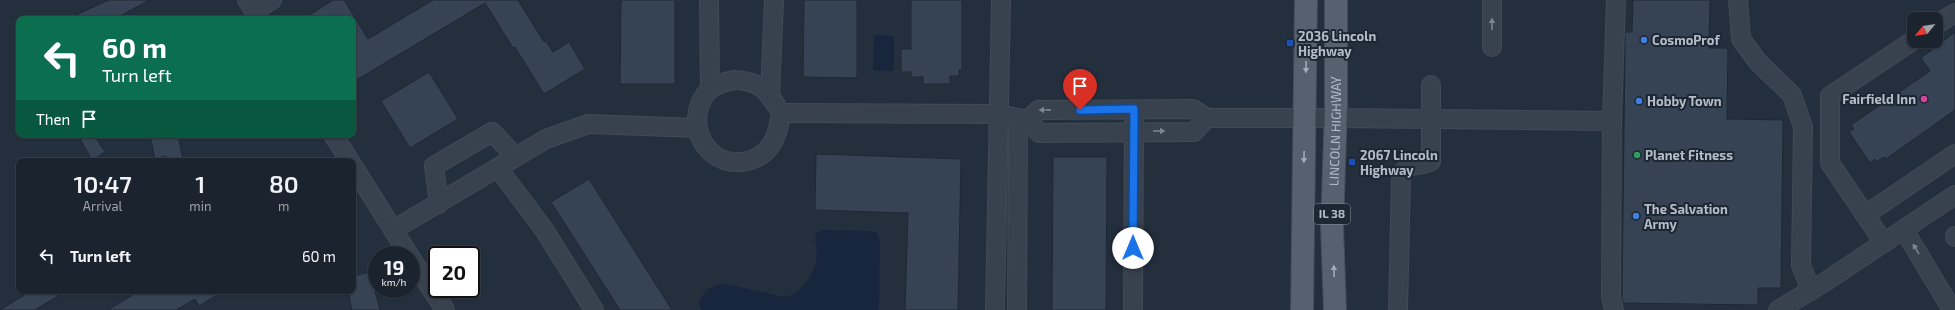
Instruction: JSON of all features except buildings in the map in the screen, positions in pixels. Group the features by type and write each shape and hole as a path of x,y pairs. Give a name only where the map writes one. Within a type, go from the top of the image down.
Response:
{"main road":[{"name":"IL 38","path":"1302,310 1306,0"},
{"name":"LINCOLN HIGHWAY","path":"1335,310 1332,227 1336,0"}],"street":[{"path":"253,10 272,0"},
{"path":"709,0 710,90"},
{"path":"770,95 774,0"},
{"path":"995,310 1001,0"},
{"path":"1492,0 1492,48"},
{"path":"1614,310 1612,296 1612,122 1616,0"},
{"path":"1738,0 1741,39 1758,62 1792,95 1803,127 1801,265 1811,291"},
{"path":"1943,21 1955,13"},
{"path":"1884,243 1830,163 1830,96 1907,45"},
{"path":"734,80 748,80 760,86 770,95 781,113 777,134 771,146 761,155 748,161 735,162 722,159 710,151 702,140 697,128 697,114 701,101 710,90 721,83 734,80"},
{"path":"1398,310 1401,178 1404,170 1409,166 1426,164 1431,161 1431,86"},
{"path":"1133,310 1134,109"},
{"path":"1023,119 1038,110 1193,109 1207,118 1335,118 1612,122"},
{"path":"781,113 998,114 1023,119 1039,133 1133,131 1194,132 1207,118"},
{"path":"1017,310 1023,119"},
{"path":"393,230 546,139 588,124 697,128"},
{"path":"439,204 434,166 492,132 516,157"},
{"path":"335,138 348,158"},
{"path":"1865,215 1955,154"},
{"path":"498,168 544,231 594,310"},
{"path":"356,171 403,246"},
{"path":"1781,309 1811,291 1955,195"},
{"path":"1904,230 1952,310"},
{"path":"420,272 445,310"}],"water":[{"path":"874,35 894,36 894,71 873,70"},
{"path":"822,230 872,231 877,233 880,241 879,310 702,310 699,304 705,292 716,285 721,284 784,297 797,292 807,282 814,269 817,255 815,240 816,234"}],"place":[{"name":"CosmoProf","path":"1644,40"},
{"name":"2036 Lincoln Highway","path":"1290,43"},
{"name":"Fairfield Inn","path":"1924,99"},
{"name":"Hobby Town","path":"1639,101"},
{"name":"Planet Fitness","path":"1637,155"},
{"name":"2067 Lincoln Highway","path":"1352,162"},
{"name":"The Salvation Army","path":"1636,216"}],"route":[{"path":"1080,110 1134,109 1133,248"}]}
